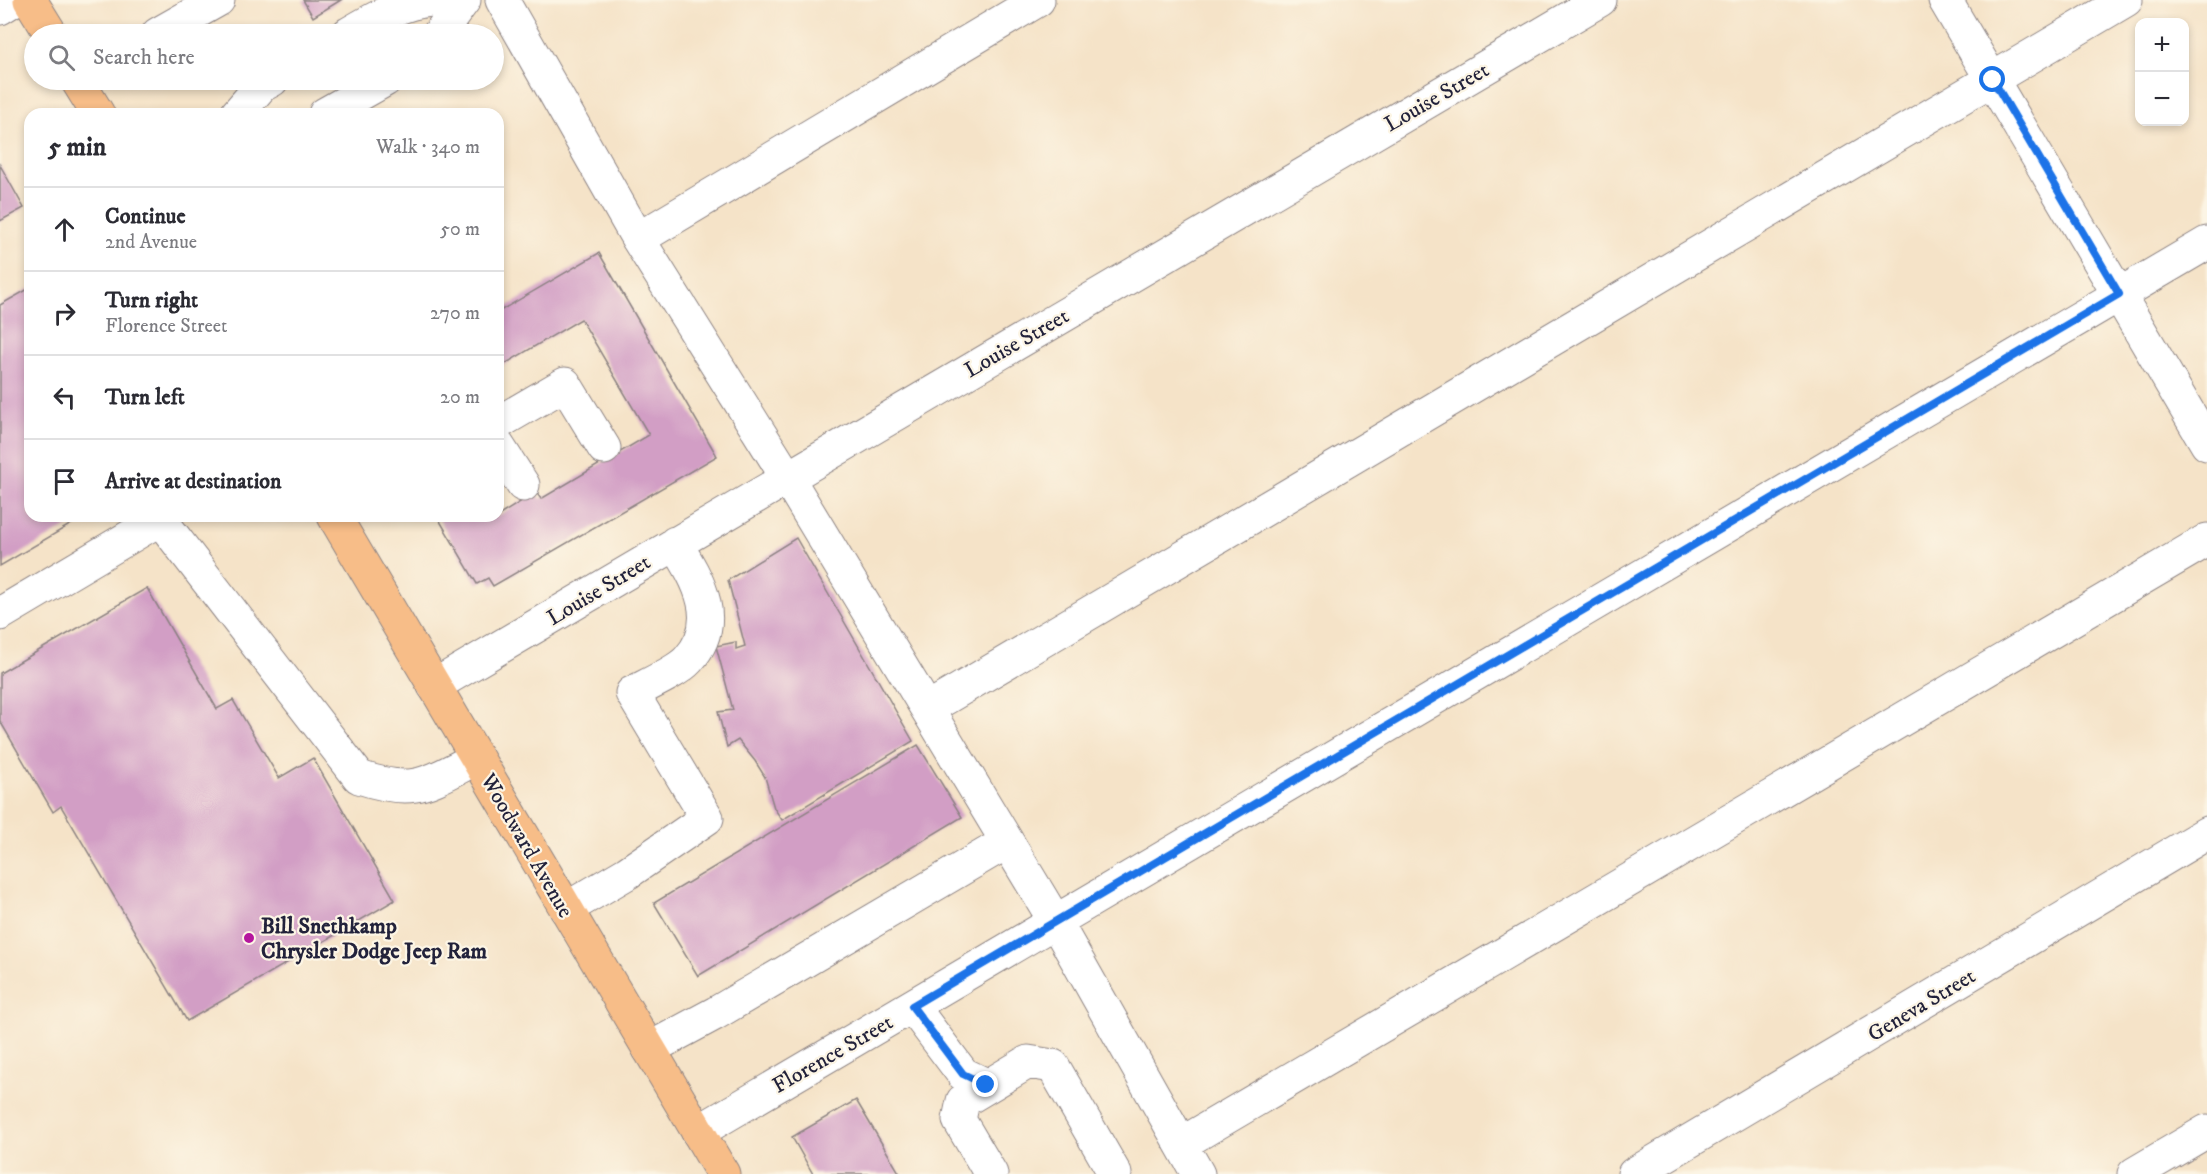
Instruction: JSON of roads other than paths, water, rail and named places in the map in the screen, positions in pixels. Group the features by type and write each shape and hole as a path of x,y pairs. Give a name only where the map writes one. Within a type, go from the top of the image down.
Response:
{"main road":[{"path":"30,0 45,24"},
{"path":"83,90 94,108"},
{"name":"Woodward Avenue","path":"338,522 723,1174"}],"street":[{"path":"0,8 13,0"},
{"path":"176,24 218,0"},
{"path":"365,24 378,16 418,1 432,0"},
{"path":"446,24 464,0"},
{"path":"502,0 638,239 787,477 1055,921 1198,1174"},
{"path":"638,239 1038,0"},
{"name":"Louise Street","path":"434,686 1600,0"},
{"path":"1946,0 2207,444"},
{"path":"927,709 2126,0"},
{"path":"242,108 258,90"},
{"path":"336,108 367,90"},
{"name":"Florence Street","path":"698,1132 2207,243"},
{"path":"504,420 565,384 604,448"},
{"path":"504,455 523,485"},
{"path":"0,614 155,522"},
{"path":"165,522 359,777 389,787 420,786 477,758"},
{"path":"1181,1144 2207,540"},
{"path":"566,909 627,873 706,818 632,693 687,662 706,631 703,599 690,568 675,543"},
{"name":"Geneva Street","path":"1634,1174 2207,833"},
{"path":"649,1049 716,1013 1007,842"},
{"path":"912,1006 963,1074 986,1085"},
{"path":"991,1174 959,1120 963,1101 986,1085 1028,1062 1053,1065 1115,1174"},
{"path":"2134,1174 2207,1131"}],"place":[{"name":"Bill Snethkamp Chrysler Dodge Jeep Ram","path":"249,938"}]}
